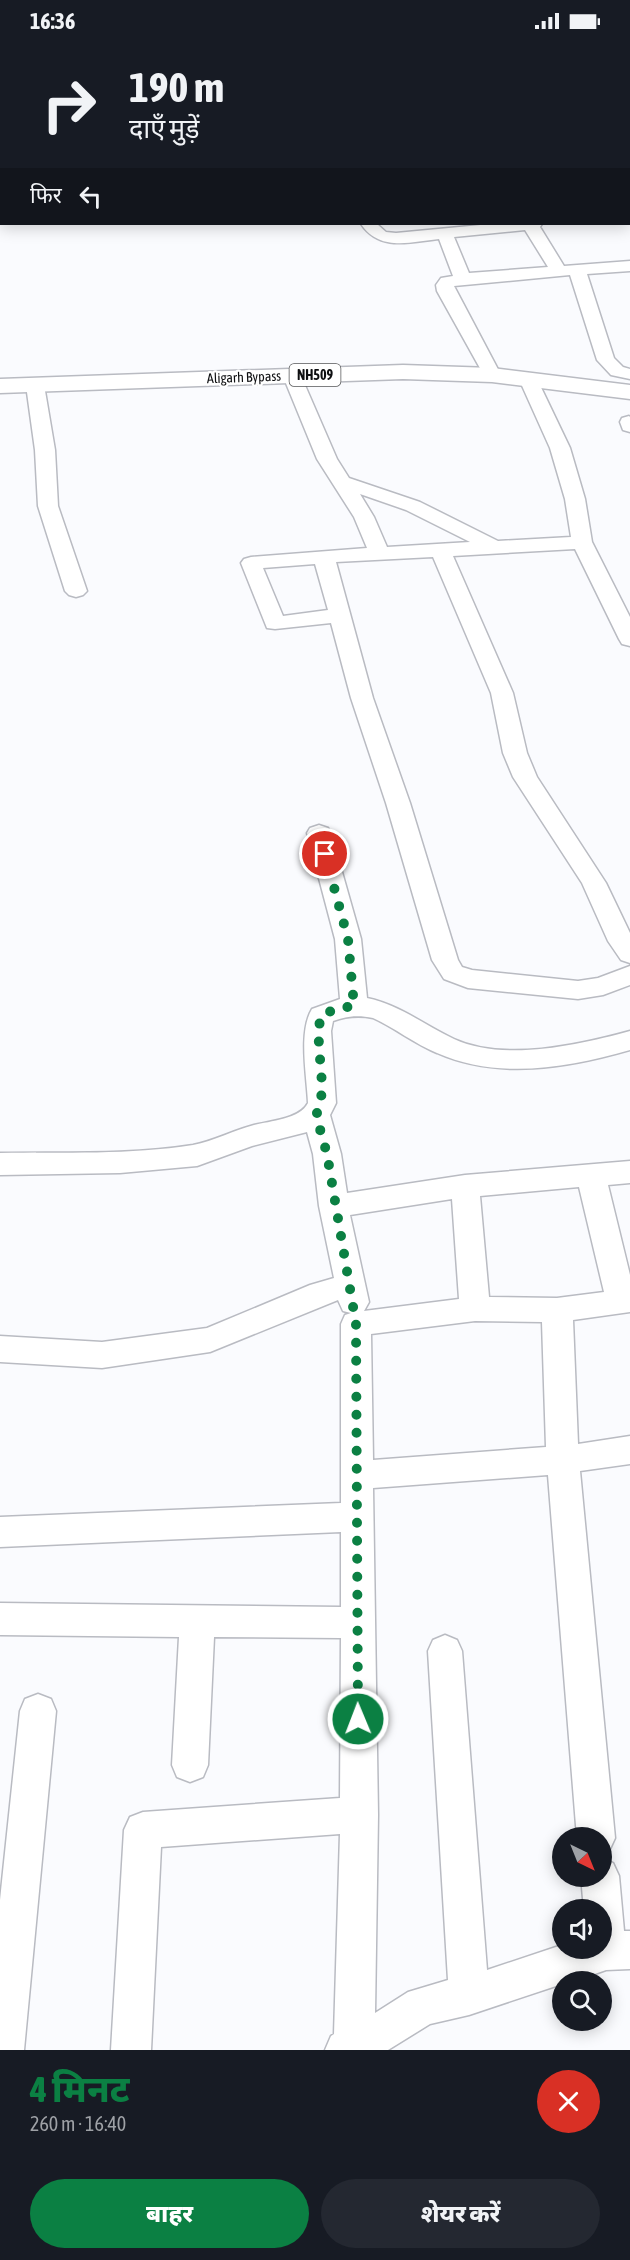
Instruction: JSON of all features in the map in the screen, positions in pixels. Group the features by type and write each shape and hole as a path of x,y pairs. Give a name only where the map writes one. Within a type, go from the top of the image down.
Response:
{"highway":[{"name":"Aligarh Bypass","path":"0,386 403,372 492,375 630,392"}],"street":[{"path":"370,225 377,234 387,238 445,234 472,227 512,225"},
{"path":"533,225 568,271 606,360 617,370 630,374"},
{"path":"445,234 462,278"},
{"path":"492,375 446,291 447,282 462,278 630,266"},
{"path":"292,376 327,459 364,517 379,553"},
{"path":"528,379 560,448 575,499 582,542 630,639"},
{"path":"35,385 44,440 48,506 76,591"},
{"path":"342,482 413,506 494,547"},
{"path":"341,615 274,622 250,563 324,556 582,542"},
{"path":"440,550 502,693 515,753 525,777 594,883 621,941 630,954"},
{"path":"324,556 362,698 398,803 445,960 453,973 468,979 578,990 603,986 630,975"},
{"path":"319,833 348,939 354,1006"},
{"path":"0,1164 120,1162 197,1155 247,1137 299,1124 316,1115 322,1103 318,1031 321,1016 335,1009 354,1006 375,1008 397,1016 445,1045 464,1053 503,1058 551,1057 608,1047 630,1040"},
{"path":"316,1115 327,1154 334,1206 356,1324 359,1815 350,2049"},
{"path":"334,1206 465,1186 630,1172"},
{"path":"356,1324 475,1309 557,1310 625,1300 591,1176"},
{"path":"465,1186 475,1309"},
{"path":"0,1349 102,1355 210,1340 321,1293 350,1285"},
{"path":"557,1310 563,1460 595,1827"},
{"path":"356,1475 563,1460 630,1450"},
{"path":"0,1532 356,1517"},
{"path":"0,1618 357,1623"},
{"path":"190,1765 197,1621"},
{"path":"445,1651 469,1995"},
{"path":"4,2050 38,1711"},
{"path":"131,2050 143,1830 359,1815"},
{"path":"350,2049 422,2006 469,1995 618,1950 603,1887"}],"route":[{"path":"325,854 348,939 354,1006 335,1009 321,1016 318,1031 322,1103 316,1115 327,1154 334,1206 356,1324 358,1719"}]}
